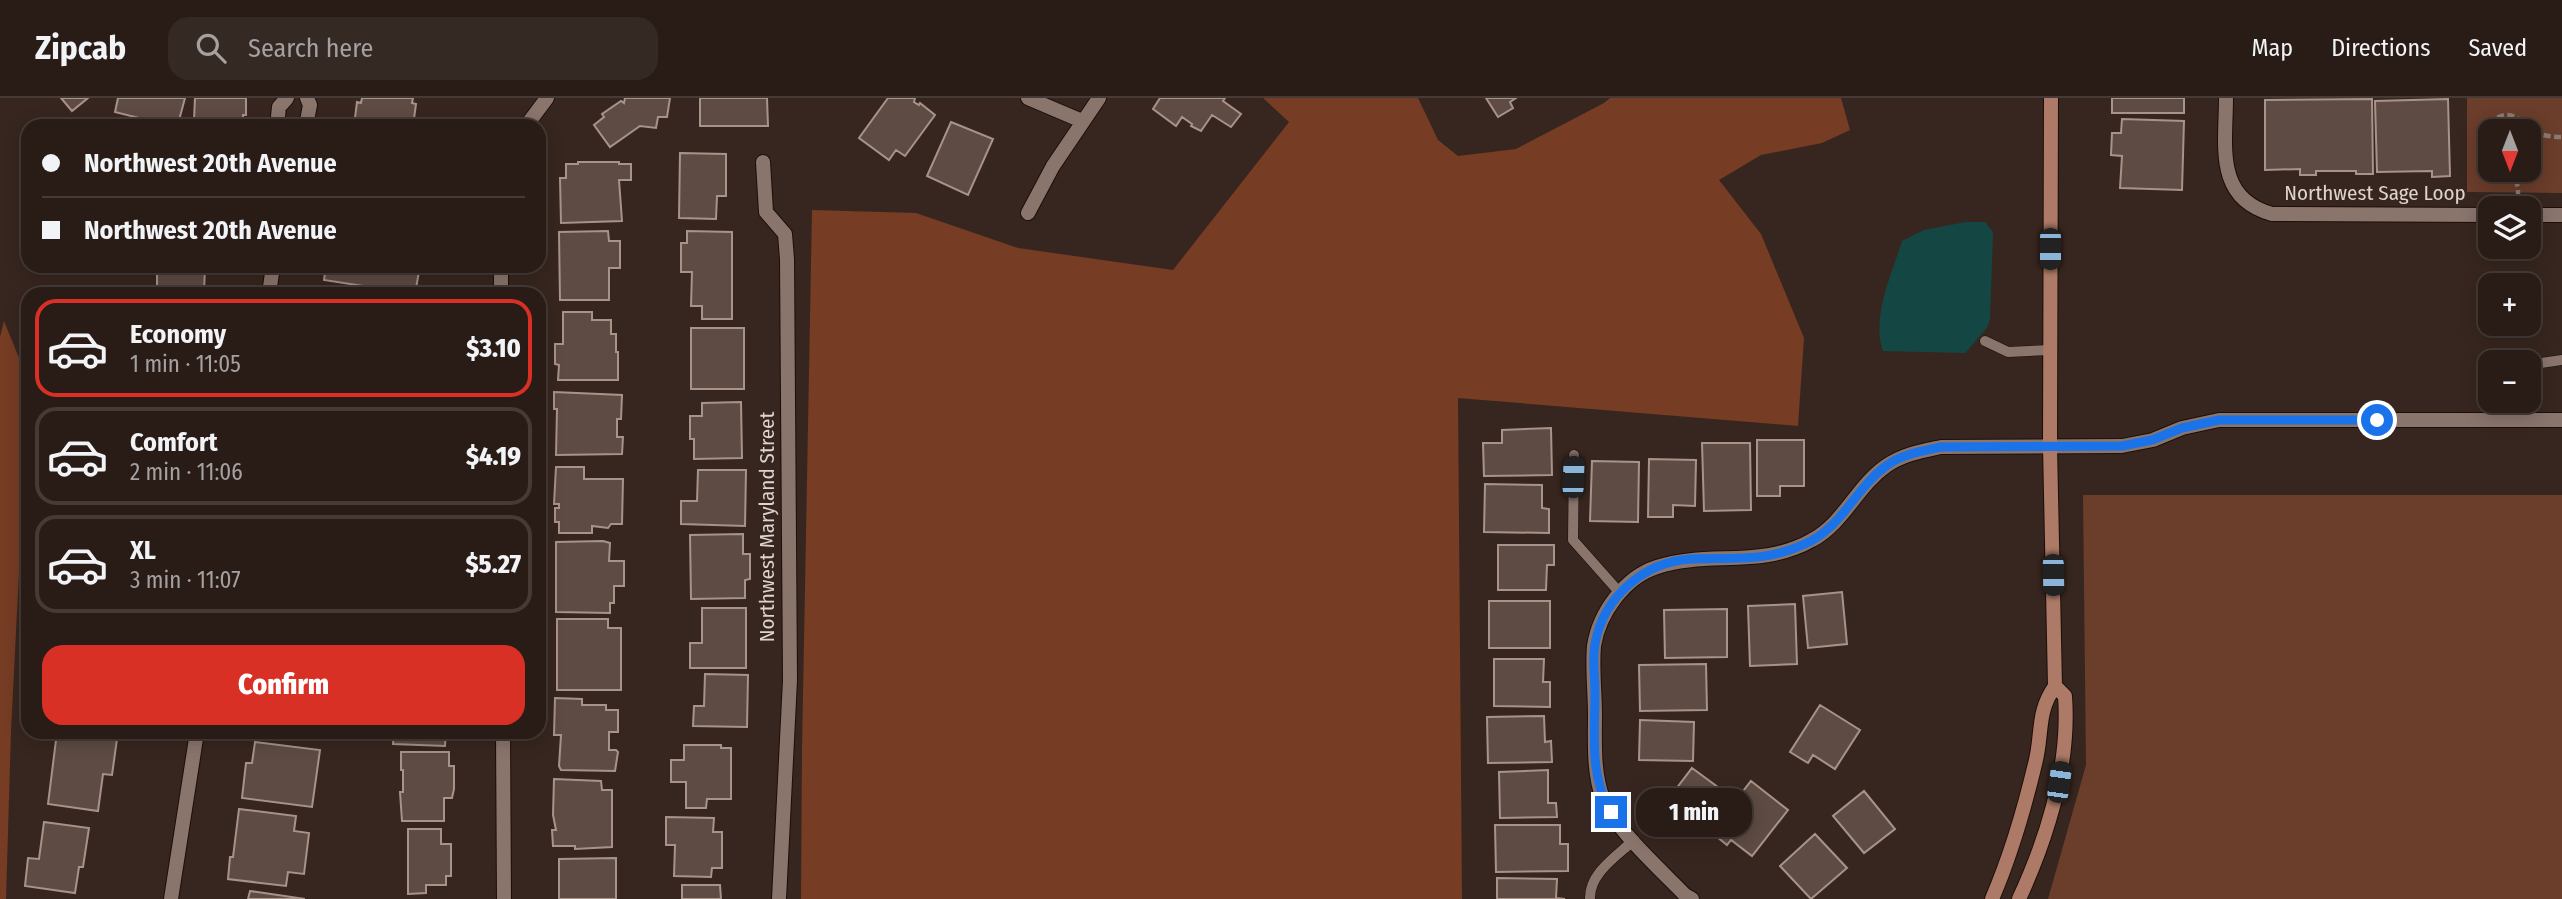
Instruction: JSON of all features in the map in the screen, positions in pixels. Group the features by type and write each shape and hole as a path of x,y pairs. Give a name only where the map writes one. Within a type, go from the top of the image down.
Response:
{"main road":[{"path":"1992,899 2009,860 2036,761 2044,702 2055,686 2050,446 2051,98"},
{"path":"2019,899 2044,834 2059,782 2067,727 2065,696 2055,686"}],"street":[{"path":"278,119 279,107 287,98"},
{"path":"307,98 310,105 307,119"},
{"path":"531,119 547,98"},
{"path":"1028,98 1082,121"},
{"path":"1028,213 1082,121 1099,98"},
{"name":"Northwest Sage Loop","path":"2226,98 2226,163 2229,178 2240,197 2257,210 2272,214 2478,215"},
{"name":"Northwest Maryland Street","path":"763,162 766,212 785,234 786,259 790,680 779,899"},
{"path":"2541,215 2562,215"},
{"path":"1692,899 1685,895 1619,824 1604,800 1595,765 1594,645 1605,613 1620,593 1655,567 1688,559 1776,556 1813,540 1844,514 1886,466 1912,453 1941,447 2122,446 2219,420 2562,420"},
{"path":"171,899 196,739"},
{"path":"503,739 504,899"}],"lane":[{"path":"1985,341 2008,352 2050,350"},
{"path":"2541,363 2562,360"},
{"path":"1574,455 1573,540 1620,593"},
{"path":"1590,899 1595,877 1634,840"}],"path":[{"path":"2496,119 2511,115 2521,119"},
{"path":"2541,133 2562,137"}],"shaded area":[{"path":"1263,98 1418,98 1438,140 1458,156 1516,149 1610,98 1841,98 1850,130 1822,143 1761,155 1719,180 1761,234 1804,338 1798,426 1458,398 1462,899 801,899 812,210 916,213 1018,248 1173,270 1289,122"},
{"path":"2467,98 2562,98 2562,193 2467,192"},
{"path":"4,321 21,363 21,533 6,899 0,899 0,337"},
{"path":"2083,495 2562,495 2562,899 2048,899 2086,765"}],"water":[{"path":"1966,222 1985,222 1993,232 1990,319 1987,328 1965,353 1883,351 1880,338 1881,310 1902,241 1924,230"}],"building":[{"path":"61,98 88,98 72,111"},
{"path":"118,98 185,98 179,119 143,119 115,112"},
{"path":"195,98 246,98 246,115 243,115 243,119 194,119"},
{"path":"362,98 413,98 412,103 416,104 414,119 355,119 357,102 361,103"},
{"path":"625,98 670,98 667,117 658,117 656,128 640,126 610,147 594,125 604,117 602,114 621,101 624,103"},
{"path":"700,98 767,98 768,126 700,126"},
{"path":"888,98 915,98 914,102 919,105 920,103 935,115 905,156 896,150 889,160 859,138"},
{"path":"1160,98 1225,98 1223,101 1241,114 1231,127 1212,115 1201,131 1182,117 1176,126 1153,109"},
{"path":"1486,98 1516,98 1510,102 1513,108 1498,117"},
{"path":"2112,98 2184,98 2184,113 2112,113"},
{"path":"2372,99 2373,174 2356,174 2356,171 2316,171 2316,175 2300,175 2300,169 2265,170 2265,100"},
{"path":"2448,99 2450,176 2432,177 2432,171 2377,172 2375,101"},
{"path":"2122,119 2184,121 2182,190 2120,188 2122,156 2111,155 2112,133 2121,133"},
{"path":"951,122 993,139 968,195 927,176"},
{"path":"680,153 726,154 726,196 717,196 716,219 679,218"},
{"path":"566,164 631,164 631,180 619,180 622,221 561,223 560,178 566,178"},
{"path":"608,231 609,241 620,241 620,268 609,268 609,300 560,300 559,232"},
{"path":"687,231 732,232 732,319 702,319 702,306 691,306 692,272 681,272 681,243 687,243"},
{"path":"157,273 205,273 204,287 157,287"},
{"path":"325,273 419,273 416,287 370,287 324,280"},
{"path":"563,312 592,312 592,320 611,320 611,334 616,334 618,380 558,380 559,365 555,364 555,344 563,344"},
{"path":"691,328 744,328 744,389 691,389"},
{"path":"554,392 622,395 621,419 617,419 617,437 623,437 622,454 556,455 557,409 554,409"},
{"path":"741,402 742,458 694,459 694,439 690,439 690,416 702,416 702,403"},
{"path":"1551,428 1552,475 1484,476 1483,443 1502,443 1502,430"},
{"path":"1757,440 1804,440 1804,486 1780,486 1780,496 1757,496"},
{"path":"1702,443 1750,443 1751,510 1704,511"},
{"path":"1649,459 1696,460 1695,506 1673,505 1673,517 1648,517"},
{"path":"1592,461 1639,462 1638,522 1590,521"},
{"path":"556,467 584,467 584,479 623,479 622,524 611,524 608,528 592,526 592,533 559,533 559,522 555,522 555,508 559,508 559,504 554,504"},
{"path":"698,470 746,470 745,526 681,524 681,501 697,501"},
{"path":"1485,484 1542,485 1542,508 1549,509 1549,533 1484,532"},
{"path":"743,534 743,554 750,554 750,579 745,580 745,598 691,599 690,535"},
{"path":"556,542 610,543 609,561 624,561 624,586 614,586 614,603 610,603 610,613 556,612"},
{"path":"1498,545 1554,545 1554,565 1547,565 1546,590 1498,590"},
{"path":"1842,592 1847,644 1808,648 1803,596"},
{"path":"1489,601 1550,601 1550,648 1489,648"},
{"path":"1795,604 1797,664 1750,666 1748,606"},
{"path":"702,608 746,608 746,668 690,668 690,643 702,643"},
{"path":"1727,609 1727,657 1665,658 1664,610"},
{"path":"557,619 608,619 608,628 621,628 621,690 557,690"},
{"path":"1494,659 1544,659 1543,682 1550,682 1550,707 1494,706"},
{"path":"1706,664 1707,710 1640,711 1639,665"},
{"path":"705,674 748,675 747,727 693,726 694,706 704,706"},
{"path":"555,698 582,699 582,705 606,705 606,710 618,710 618,732 609,732 609,750 618,752 615,771 561,770 561,735 554,735"},
{"path":"1820,705 1860,730 1835,769 1813,755 1808,763 1790,752"},
{"path":"1544,716 1545,742 1551,741 1552,762 1488,763 1487,717"},
{"path":"1640,720 1694,722 1693,761 1639,760"},
{"path":"56,739 117,739 112,775 103,774 98,811 48,804"},
{"path":"393,739 446,739 445,746 393,744"},
{"path":"255,742 320,750 312,807 242,798 246,763 252,763"},
{"path":"684,745 721,745 721,748 731,748 731,799 707,799 706,808 686,808 686,782 671,782 671,760 684,760"},
{"path":"401,752 449,752 449,766 454,766 454,789 452,798 444,798 444,821 402,821"},
{"path":"1692,768 1730,796 1700,835 1663,806"},
{"path":"1548,770 1548,803 1556,803 1557,817 1500,818 1499,772"},
{"path":"554,779 601,781 602,790 612,790 612,847 575,849 575,846 553,846 552,830 556,830 553,815"},
{"path":"1751,781 1788,810 1752,856 1731,840 1727,845 1711,832"},
{"path":"1864,791 1895,829 1864,853 1833,816"},
{"path":"239,809 296,816 294,831 309,833 304,874 288,872 286,886 228,879"},
{"path":"666,817 714,818 713,832 722,832 722,868 712,868 711,877 674,876 675,845 666,845"},
{"path":"44,822 89,828 83,867 79,867 75,893 25,886 28,858 39,859"},
{"path":"1495,825 1560,825 1560,844 1568,844 1568,871 1496,872"},
{"path":"408,829 441,829 441,844 451,844 451,876 446,876 446,885 426,885 426,893 408,894"},
{"path":"1815,834 1847,868 1811,899 1780,866"},
{"path":"616,858 616,899 559,899 559,859"},
{"path":"1497,878 1557,879 1556,898 1565,899 1497,899"},
{"path":"682,885 720,885 721,899 682,899"},
{"path":"250,891 305,899 248,899"}],"route":[{"path":"1611,812 1604,800 1595,765 1594,645 1605,613 1620,593 1655,567 1688,559 1776,556 1813,540 1844,514 1886,466 1912,453 1941,447 2122,446 2219,420 2377,420"}]}
